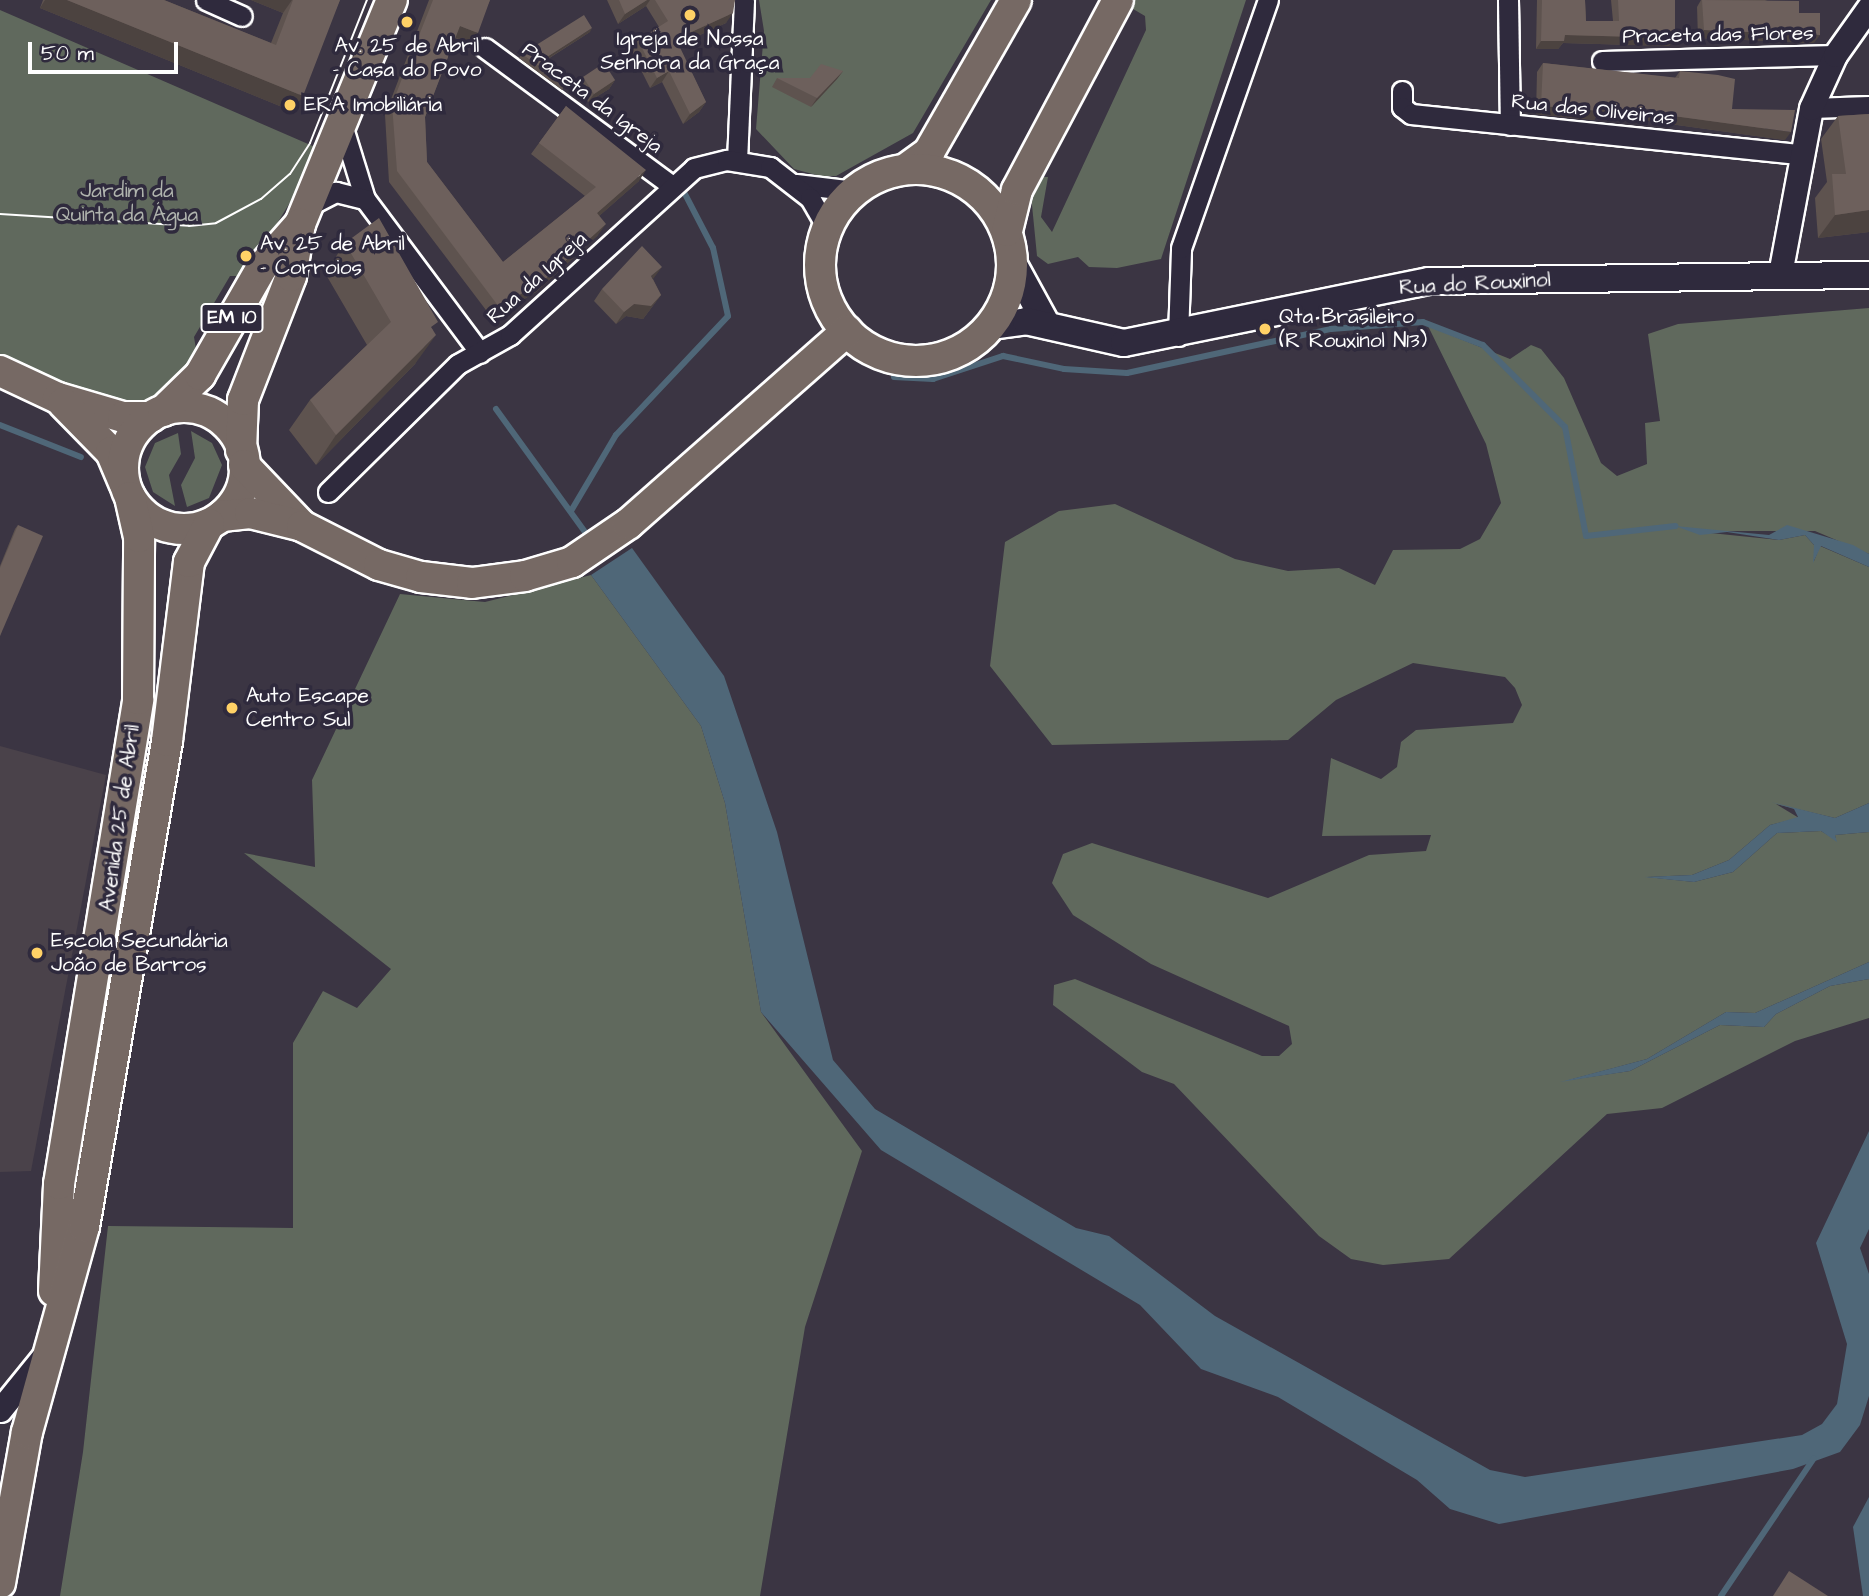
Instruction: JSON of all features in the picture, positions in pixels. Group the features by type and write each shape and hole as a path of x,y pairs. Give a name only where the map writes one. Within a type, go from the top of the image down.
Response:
{"main road":[{"name":"EM 10","path":"243,457 243,400 291,276 305,214 343,128 392,0"},
{"path":"1013,263 1008,296 992,326 957,352 904,361 873,351 847,331 822,282 827,228 855,191 906,169 929,152 1016,0"},
{"path":"1007,231 1017,190 1118,0"},
{"path":"906,169 938,171 967,183 991,204 1007,231 1013,263 1047,325"},
{"name":"EM 10","path":"157,414 194,384 262,267 305,214"},
{"name":"Rua do Rouxinol","path":"992,326 1047,325 1124,343 1178,336 1429,281 1780,274 1869,275"},
{"path":"58,398 111,452 127,491 158,524 183,529 250,513 303,526 379,565 435,580 506,580 574,560 628,524 847,331"},
{"path":"0,371 58,398 123,417 189,408 215,416 243,457 303,526"},
{"path":"127,491 127,446 157,414"},
{"path":"215,520 239,493 243,457"},
{"name":"Avenida 25 de Abril","path":"52,1347 59,1184 138,699 139,537 127,491"},
{"name":"Avenida 25 de Abril","path":"0,1583 12,1514 84,1227 167,741 189,562 215,520"}],"street":[{"path":"206,0 242,16"},
{"path":"737,161 744,0"},
{"path":"1178,336 1181,248 1268,0"},
{"path":"1508,0 1510,125"},
{"path":"1780,274 1798,154 1811,108 1835,55 1869,8"},
{"name":"Praceta da Igreja","path":"485,48 671,185"},
{"name":"Praceta das Flores","path":"1602,61 1835,55"},
{"name":"Rua das Oliveiras","path":"1402,91 1402,107 1411,114 1798,154"},
{"path":"1811,108 1869,106"},
{"path":"343,128 365,199 480,353"},
{"name":"Rua da Igreja","path":"328,492 458,364 510,335 671,185 701,165 737,161 770,167 796,184 827,228"},
{"name":"Rua da Igreja","path":"796,184 855,191"},
{"path":"305,214 336,192 365,199"},
{"path":"0,1410 52,1347"},
{"path":"0,1486 12,1514"}],"shaded area":[{"name":"Escola Secundária João de Barros","path":"0,746 106,775 31,1171 0,1172"}],"green space":[{"path":"759,0 991,0 913,133 836,176 820,176 794,169 756,129 764,31"},
{"path":"1132,0 1246,0 1161,259 1117,268 1089,267 1078,257 1048,264 1037,256 1031,195 1040,177 1048,177 1041,217 1052,232 1146,30 1145,16 1128,6"},
{"name":"Jardim da Quinta da Água","path":"0,10 322,150 245,276 230,276 194,337 197,355 190,368 163,396 137,408 99,403 0,355"},
{"path":"1869,308 1869,554 1815,531 1691,531 1779,540 1805,535 1814,545 1814,561 1820,546 1869,567 1869,803 1835,818 1776,804 1799,818 1770,825 1729,860 1692,875 1647,877 1694,882 1733,872 1777,833 1821,831 1836,840 1835,835 1869,832 1869,962 1755,1013 1726,1012 1647,1059 1569,1080 1630,1071 1720,1025 1764,1027 1776,1014 1830,986 1869,979 1869,1018 1795,1041 1662,1108 1607,1114 1449,1259 1383,1265 1351,1259 1319,1236 1174,1084 1142,1072 1053,1005 1054,985 1075,979 1262,1056 1279,1056 1292,1044 1289,1026 1151,964 1073,915 1052,883 1063,854 1092,843 1268,898 1369,855 1426,851 1431,835 1322,836 1331,758 1381,779 1397,767 1401,742 1416,730 1513,723 1522,705 1515,688 1505,677 1413,663 1336,700 1288,740 1052,745 990,666 1005,542 1059,511 1115,504 1235,559 1288,571 1339,568 1375,585 1393,550 1460,549 1480,539 1501,503 1486,444 1428,326 1510,359 1531,345 1541,349 1564,378 1601,463 1617,476 1647,464 1645,423 1660,421 1648,334 1678,324"},
{"path":"191,431 212,443 222,465 209,498 187,507 181,485 195,458"},
{"path":"178,433 181,454 169,475 175,506 153,492 145,467 155,443"},
{"path":"591,575 701,726 725,803 761,1012 862,1151 805,1327 760,1596 60,1596 83,1452 108,1226 293,1228 293,1043 323,991 357,1008 391,969 244,853 315,867 312,780 400,594 485,602"}],"water":[{"path":"1787,525 1853,545 1869,554 1869,567 1821,546 1813,563 1814,545 1805,535 1779,540 1727,532 1700,535 1675,526 1769,535"},
{"path":"632,548 724,676 777,832 833,1060 875,1109 1076,1228 1109,1236 1215,1316 1490,1470 1525,1477 1802,1435 1822,1424 1837,1404 1847,1344 1816,1243 1869,1131 1869,1229 1860,1248 1869,1274 1869,1396 1860,1425 1840,1452 1793,1469 1499,1524 1450,1509 1417,1480 1278,1397 1201,1369 1140,1305 881,1150 761,1012 725,803 701,726 591,575"},
{"path":"1771,802 1835,818 1869,803 1869,832 1835,835 1837,842 1821,831 1777,833 1733,872 1694,882 1644,877 1692,875 1729,860 1770,825 1798,817 1794,809"},
{"path":"1869,962 1869,979 1830,986 1776,1014 1764,1027 1720,1025 1630,1071 1560,1082 1647,1059 1726,1012 1755,1013"},
{"path":"1869,1497 1869,1596 1863,1596 1853,1527"}],"building":[{"path":"67,0 164,0 276,45 293,0 340,0 303,96"},
{"path":"433,0 490,0 478,33 460,26 425,117 427,162 503,262 596,187 539,143 566,106 646,170 597,213 606,224 543,281 499,307 397,171 392,104"},
{"path":"619,0 647,0 625,14"},
{"path":"655,0 735,0 733,13 676,39 706,102 690,114 669,71 657,78 638,40 668,21"},
{"path":"1542,0 1585,0 1586,21 1619,21 1618,0 1675,0 1675,38 1565,35 1564,41 1541,41"},
{"path":"1702,0 1799,1 1799,13 1820,13 1820,35 1704,30"},
{"path":"584,15 592,28 547,57 565,85 522,54"},
{"path":"604,63 615,80 594,94 583,77"},
{"path":"1543,63 1679,78 1680,71 1735,79 1732,109 1795,110 1791,132 1600,106 1600,111 1541,106"},
{"path":"821,64 843,71 817,98 777,78 810,78"},
{"path":"1869,114 1869,210 1835,215 1832,174 1846,174 1838,116"},
{"path":"379,218 438,322 431,327 436,335 336,435 310,400 391,322 345,243"},
{"path":"642,246 662,267 651,276 661,295 651,306 634,304 624,312 602,289"},
{"path":"18,525 43,536 0,636 0,568"},
{"path":"1789,1571 1828,1596 1773,1596"}],"waterway":[{"path":"571,511 616,435 728,316 713,248 685,194"},
{"path":"894,377 933,379 1003,356 1064,369 1127,373 1331,329 1423,322 1483,345 1565,427 1586,536 1675,526"},
{"path":"496,409 591,540"},
{"path":"0,425 81,457"},
{"path":"1721,1596 1814,1458"}],"tram line":[{"path":"0,214 189,226 216,223 261,199 290,174 310,143 367,0"}],"place":[{"name":"Igreja de Nossa Senhora da Graça","path":"690,15"},
{"name":"Av. 25 de Abril - Casa do Povo","path":"407,22"},
{"name":"ERA Imobiliária","path":"290,105"},
{"name":"Av. 25 de Abril - Corroios","path":"246,256"},
{"name":"Qta Brasileiro (R Rouxinol N13)","path":"1265,329"},
{"name":"Auto Escape Centro Sul","path":"232,708"},
{"name":"Escola Secundária João de Barros","path":"37,953"}]}
